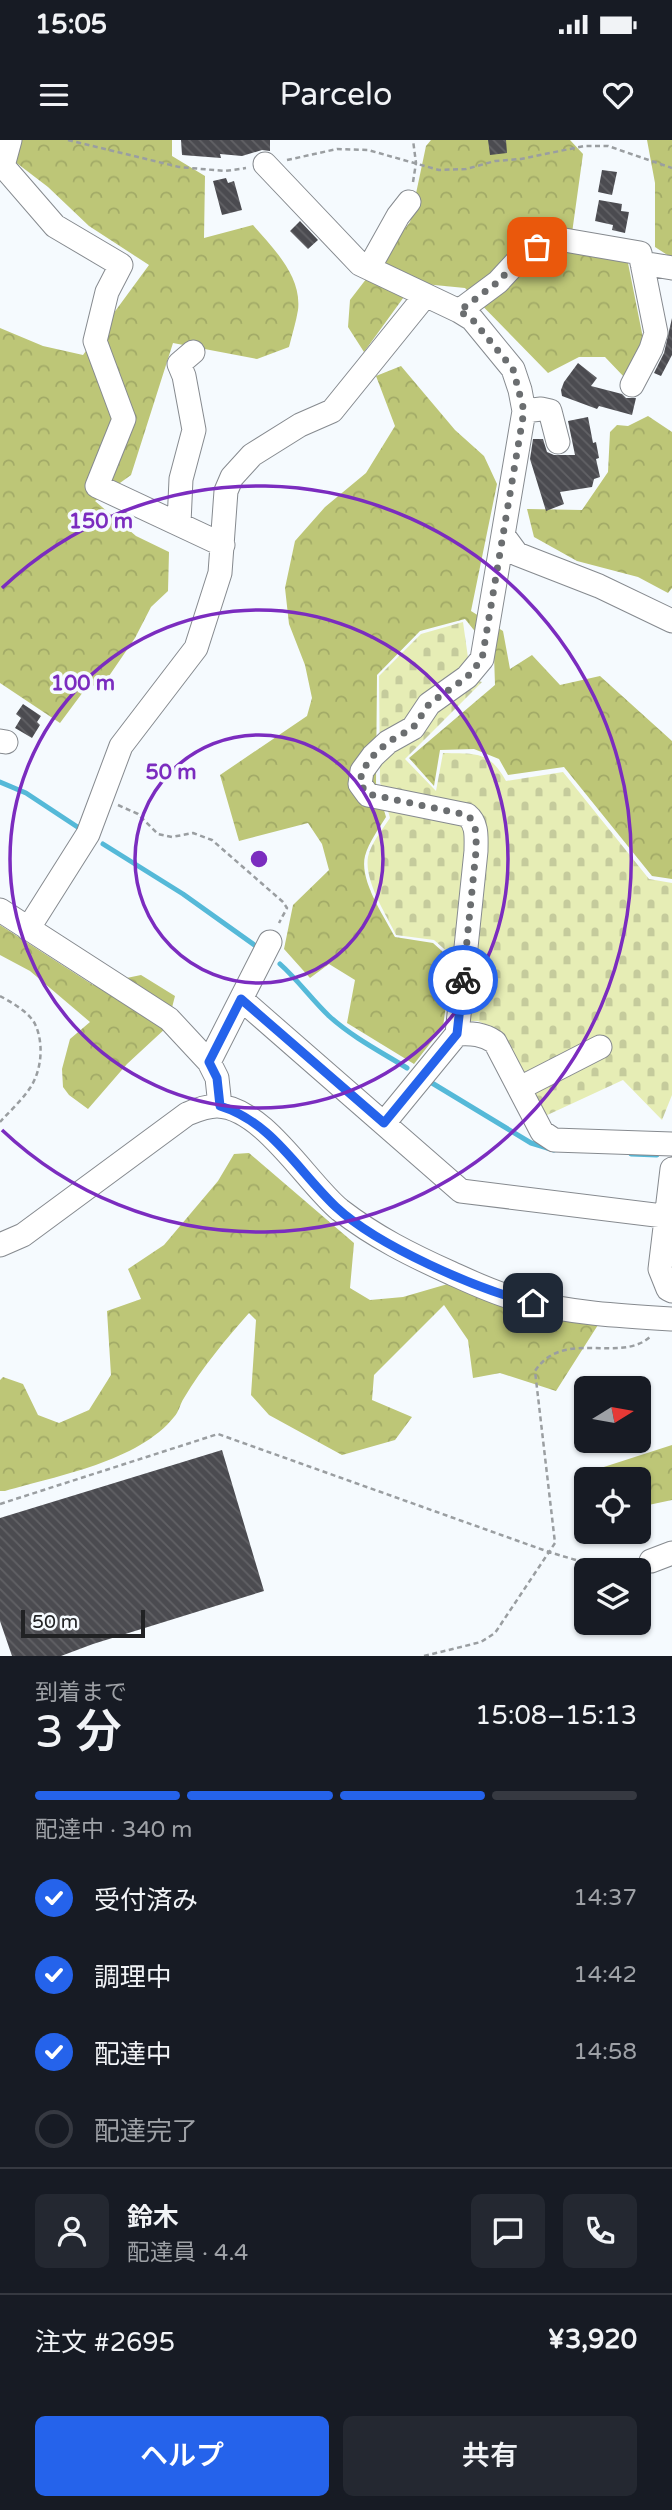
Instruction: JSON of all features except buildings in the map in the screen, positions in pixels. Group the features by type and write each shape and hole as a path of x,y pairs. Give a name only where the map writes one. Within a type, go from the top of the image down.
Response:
{"street":[{"path":"10,140 3,166 55,226 121,265 107,292 95,341 124,419 97,486 223,545"},
{"path":"265,164 365,266 472,319 513,369 524,411 482,659 467,677 429,704 413,728 388,742 362,771 360,784 368,794 467,815 473,820 476,830 457,1034 384,1123"},
{"path":"365,266 409,202"},
{"path":"459,311 498,282 522,256 553,238 640,253 656,333 651,349 632,385"},
{"path":"642,263 672,268"},
{"path":"28,929 88,834 121,746 196,648 220,573 226,491 232,477 252,455 300,425 332,411 425,296"},
{"path":"179,523 181,479 194,430 184,376 179,364 193,352"},
{"path":"524,411 550,411 558,442"},
{"path":"503,535 517,554 598,586 672,621"},
{"path":"0,910 169,1019 209,1062 217,1078 220,1106"},
{"path":"209,1062 270,942"},
{"path":"241,999 461,1191 669,1217"},
{"path":"457,1034 485,1035 495,1042 542,1132 554,1140 672,1144"},
{"path":"520,1088 600,1047"},
{"path":"0,1245 23,1236 187,1114 203,1107 220,1106 252,1119 337,1207 400,1250 518,1300 584,1312 666,1319"},
{"path":"672,1169 669,1217 660,1269 668,1289 672,1291"}],"path":[{"path":"68,140 179,166 225,171 337,149 368,150 439,170 466,169 495,161 521,159 584,146 608,146 672,168"},
{"path":"409,202 416,163 413,140"},
{"path":"608,146 610,140"},
{"path":"100,801 138,814 158,834 172,838 193,834 212,840 286,908 270,942"},
{"path":"0,996 12,1002 34,1022 40,1045 39,1068 30,1089 0,1122"},
{"path":"424,1656 481,1642 495,1633 555,1543 535,1371 543,1358 568,1349 640,1346 666,1319"},
{"path":"0,1504 218,1433 549,1552 596,1566 662,1557"}],"green space":[{"path":"20,140 172,140 172,156 205,176 204,238 253,225 291,274 298,298 298,310 289,347 257,359 173,343 131,475 95,501 136,536 169,552 168,591 151,607 135,638 109,676 83,692 60,723 0,683 0,328 43,346 83,355 149,265 89,226 48,187 14,161"},
{"path":"431,140 570,140 583,154 572,233 628,263 644,343 625,378 605,357 579,357 548,373 465,288 414,283 364,352 348,327 350,300 410,222 426,146"},
{"path":"647,140 672,140 672,258 655,247 655,183"},
{"path":"401,366 455,430 484,456 497,484 471,611 503,631 510,669 532,655 560,685 600,676 672,741 672,879 652,876 564,767 508,775 499,759 474,749 440,750 434,786 409,758 495,685 494,655 465,619 420,631 377,675 376,783 386,817 365,856 366,876 374,898 395,937 433,943 452,960 443,1027 414,1064 347,1023 355,980 329,964 310,978 284,949 293,905 329,870 322,844 308,823 239,841 220,775 307,716 312,698 305,665 289,624 285,588 295,541 325,507 366,473 395,426 376,376"},
{"path":"648,416 672,432 672,588 668,593 638,577 577,561 534,537 527,509 582,510 608,472 610,432 617,425 628,426"},
{"path":"463,622 471,679 482,682 405,759 436,791 443,753 473,754 487,759 506,781 563,772 649,879 672,883 672,1095 662,1120 623,1080 543,1117 491,1027 478,1021 467,1021 469,971 434,940 396,935 372,887 368,866 369,852 390,818 380,782 379,676 421,634"},
{"path":"0,925 93,985 141,975 175,996 167,1027 127,1064 88,1109 63,1087 62,1069 70,1039 90,1022 30,971 0,955"},
{"path":"249,1153 354,1243 350,1288 370,1300 403,1297 458,1281 610,1306 556,1391 500,1373 473,1378 468,1340 444,1305 374,1375 372,1400 412,1417 395,1440 342,1455 269,1415 251,1395 256,1320 249,1313 206,1365 176,1415 159,1432 119,1456 96,1465 0,1491 0,1380 3,1377 23,1384 38,1415 59,1423 89,1410 111,1375 107,1311 141,1299 128,1269 164,1245 218,1181 234,1154"},
{"path":"672,1445 672,1500 651,1504 651,1467 604,1467"}],"waterway":[{"path":"0,782 26,793 79,828"},
{"path":"103,844 183,894 260,949"},
{"path":"280,964 338,1024 407,1068"},
{"path":"432,1083 531,1143 554,1150"},
{"path":"631,1154 657,1155"}],"way so far":[{"path":"463,980 476,851 473,820 467,815 368,794 360,784 362,771 373,756 388,742 413,728 429,704 467,677 482,659 524,411 513,369 472,319 459,311 498,282 522,256 537,247"}],"route":[{"path":"463,980 457,1034 384,1123 241,999 209,1062 217,1078 220,1106 252,1119 337,1207 358,1224 400,1250 493,1291 533,1303"}]}
